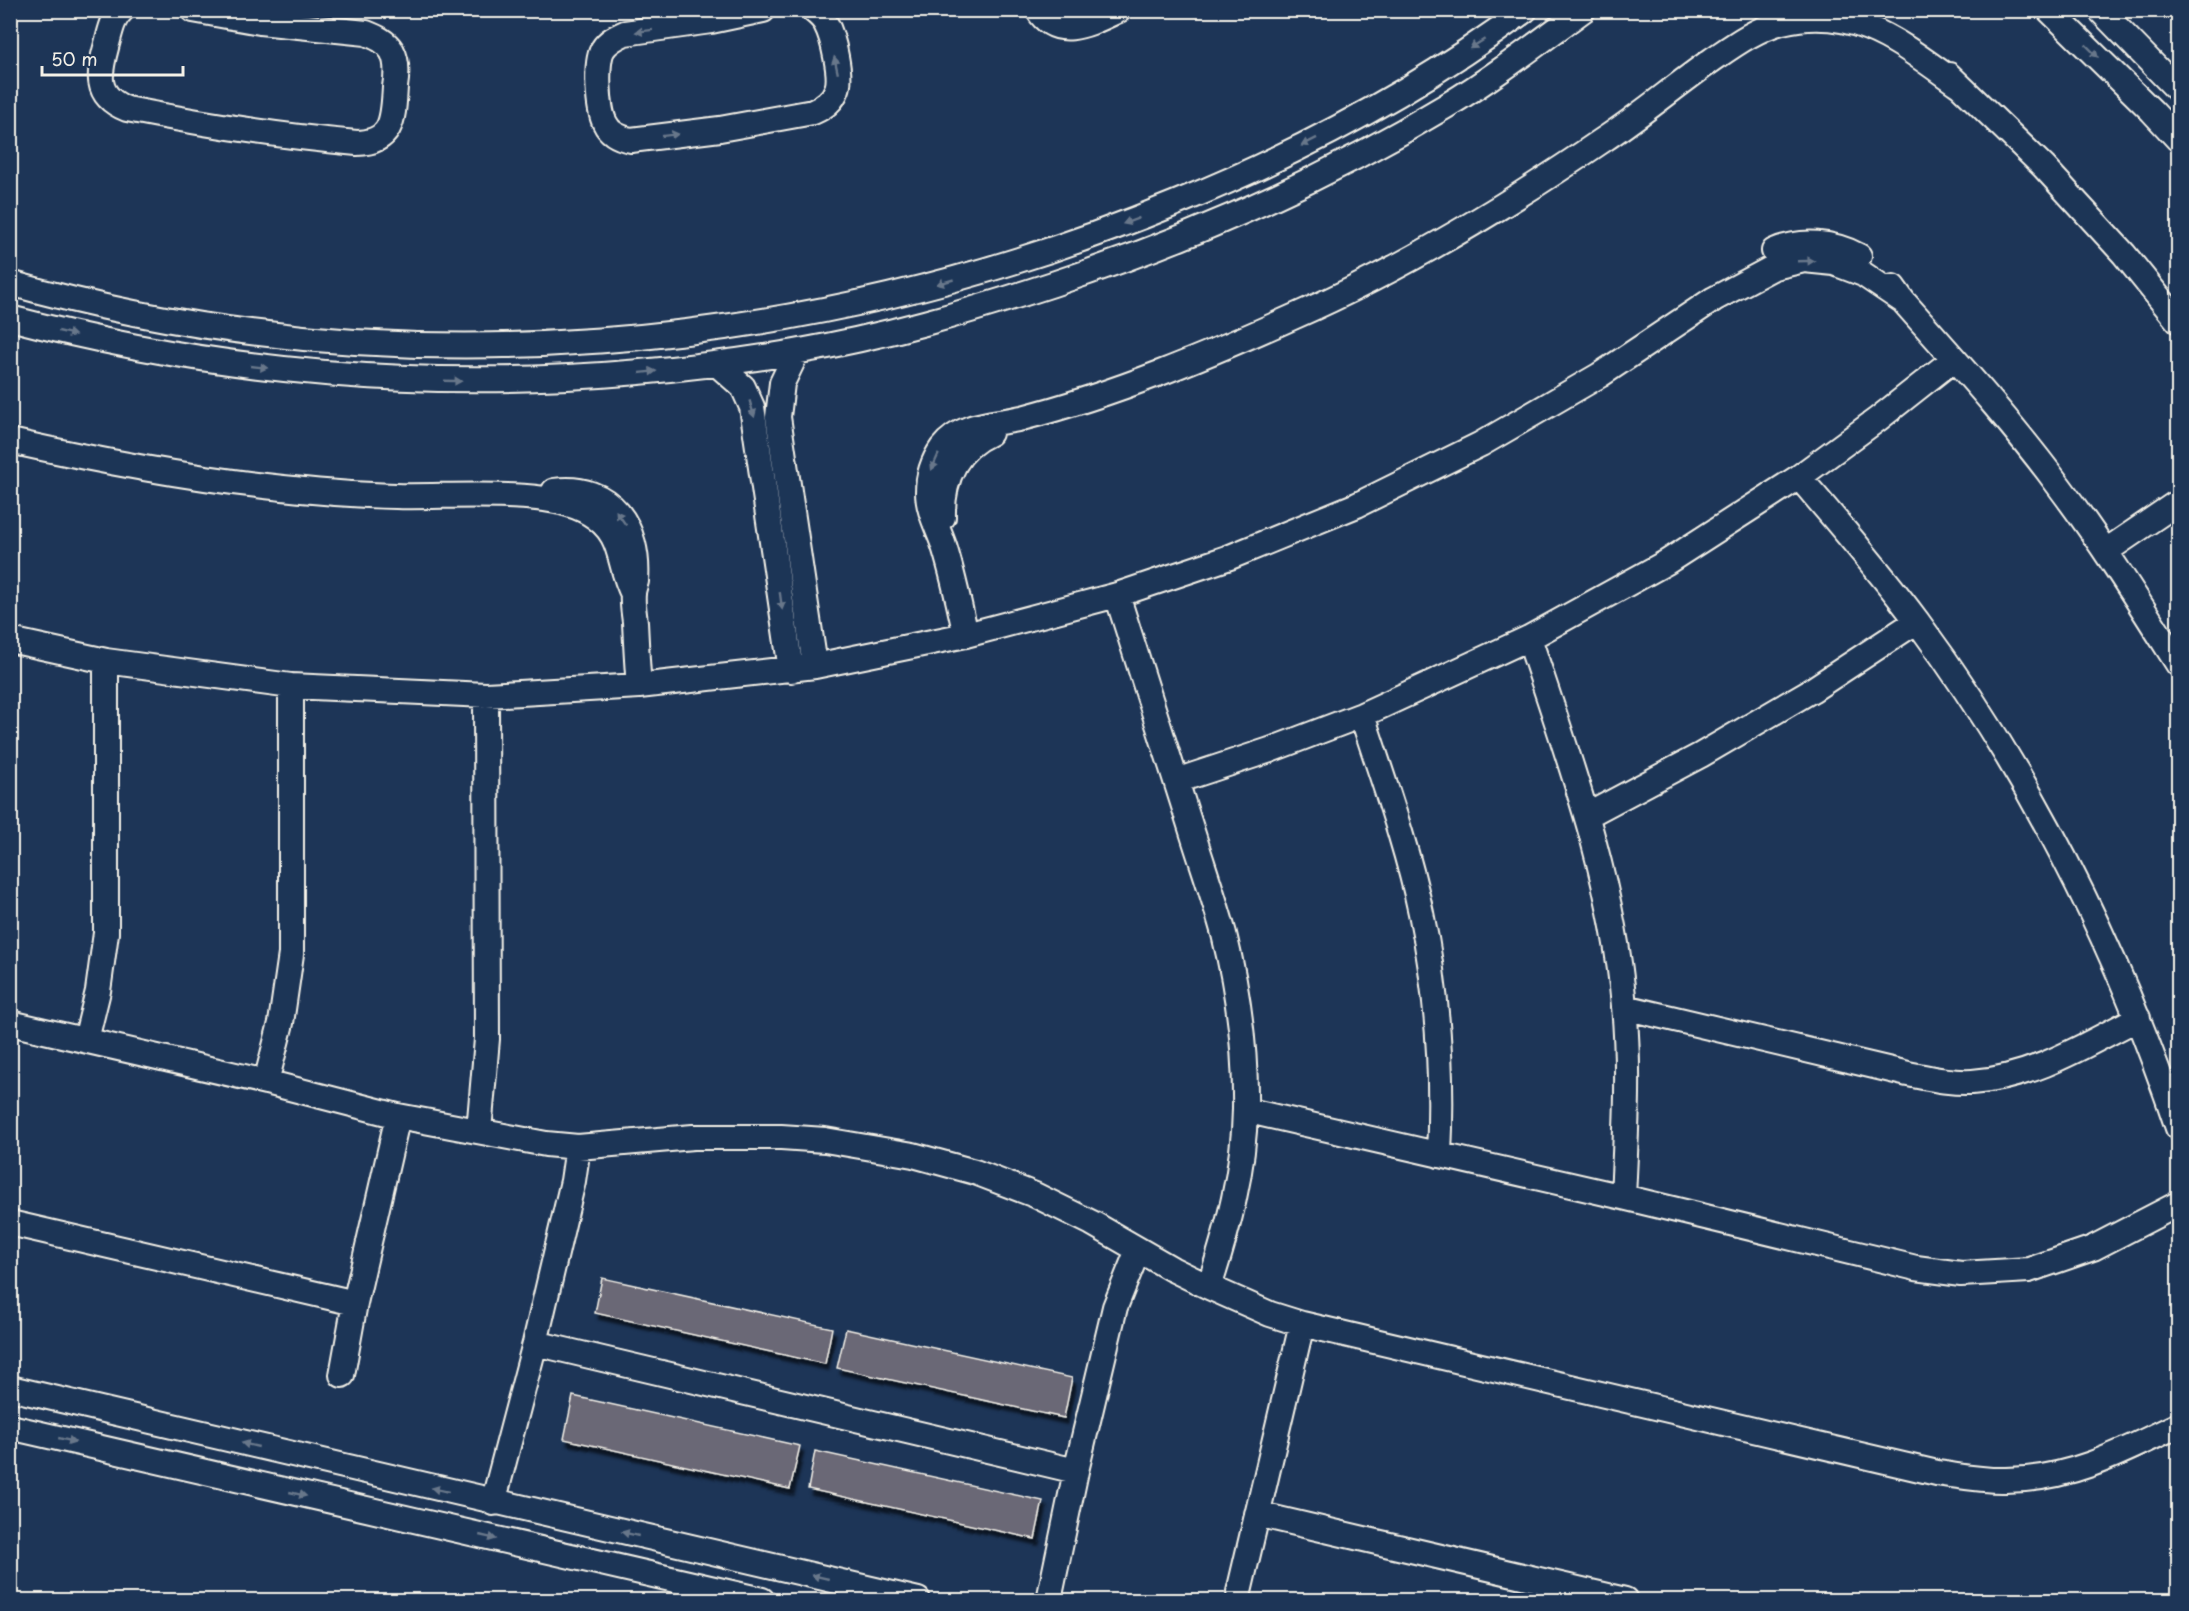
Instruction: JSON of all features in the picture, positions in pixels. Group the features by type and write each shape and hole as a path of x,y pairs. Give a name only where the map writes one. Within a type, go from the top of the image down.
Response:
{"street":[{"path":"122,10 113,22 100,68 103,89 117,105 203,124 280,136 357,143 368,143 379,138 393,120 397,72 392,51 376,37 366,33 261,16 193,10"},
{"path":"764,10 710,16 625,33 608,43 598,61 601,114 605,124 621,138 631,140 720,129 824,107 832,99 839,77 829,33 825,23 813,10"},
{"path":"1038,10 1047,21 1057,27 1068,28 1078,28 1119,10"},
{"path":"10,283 137,314 223,328 309,338 408,345 506,346 605,341 703,331 779,320 929,287 1075,242 1143,217 1266,164 1339,127 1402,91 1505,20 1525,10"},
{"path":"10,318 149,350 252,367 357,377 462,381 567,378 645,373 797,352 885,333 987,306 1161,247 1241,214 1318,177 1446,106 1518,59 1583,10"},
{"path":"1695,72 1727,36 1742,24 1768,10"},
{"path":"1870,10 1892,21 1908,33 1959,86 2044,167 2124,254 2178,321"},
{"path":"2049,10 2152,111 2178,140"},
{"path":"2100,10 2178,90"},
{"path":"966,635 943,544 928,501 928,488 929,475 940,451 948,441 970,427 1019,419 1123,386 1226,348 1325,303 1422,253 1517,198 1608,138 1733,45 1761,29 1793,20 1826,18 1850,22 1874,29 1903,45 1959,86"},
{"path":"10,640 106,661 291,686 486,695 639,686 791,670 966,635 1116,595 1230,557 1357,505 1481,444 1600,375 1714,299 1752,262 1788,246 1811,243 1843,249 1857,255 1883,275 1903,301 2008,420 2058,485 2106,551 2178,664"},
{"path":"797,352 782,383 778,417 815,666"},
{"path":"1176,781 1270,750 1362,715 1530,638 1667,562 1799,477 1878,420 1954,359"},
{"path":"717,364 743,387 752,407 791,670"},
{"path":"10,441 138,468 266,486 395,496 525,496 579,507 600,521 616,540 621,552 626,578 633,594 639,686"},
{"path":"1799,477 1917,621 1969,696 2018,773 2057,843 2102,935 2138,1018 2178,1128"},
{"path":"2106,551 2178,501"},
{"path":"768,511 792,507"},
{"path":"1116,595 1223,933 1236,991 1243,1051 1245,1110 1242,1153 1225,1238 1209,1287"},
{"path":"1587,814 1742,732 1812,690 1917,621"},
{"path":"1530,638 1587,814 1606,889 1616,943 1624,1007 1628,1102 1623,1197"},
{"path":"86,1040 98,991 106,933 106,661"},
{"path":"266,1082 281,1023 291,954 291,686"},
{"path":"479,1131 487,1039 486,695"},
{"path":"1362,715 1410,865 1430,959 1440,1055 1439,1155"},
{"path":"1624,1007 1908,1074 1939,1080 1970,1082 2002,1078 2032,1070 2138,1018"},
{"path":"10,1023 266,1082 398,1116 546,1144 578,1147 737,1135 814,1139 869,1146 913,1155 975,1172 1035,1195 1092,1222 1138,1250 1209,1287 1270,1314 1302,1324 1928,1471 1979,1479 2030,1479 2080,1469 2112,1458 2178,1425"},
{"path":"1245,1110 1623,1197 1916,1268 1961,1274 2029,1270 2093,1248 2178,1204"},
{"path":"342,1375 355,1304 398,1116"},
{"path":"493,1503 535,1343 573,1181 578,1147"},
{"path":"10,1223 355,1304"},
{"path":"1049,1600 1076,1471 1115,1308 1138,1250"},
{"path":"1239,1592 1302,1324"},
{"path":"535,1343 1076,1471"},
{"path":"10,1388 493,1503 918,1600"},
{"path":"10,1427 762,1600"},
{"path":"1257,1514 1625,1600"},
{"path":"631,1569 653,1562 698,1569 708,1565 713,1552"},
{"path":"656,1575 699,1600"}],"building":[{"path":"602,1278 832,1328 825,1364 595,1313"},
{"path":"846,1329 1072,1378 1064,1418 837,1368"},
{"path":"573,1396 800,1446 790,1489 564,1439"},
{"path":"815,1451 1043,1501 1035,1539 808,1489"}]}
